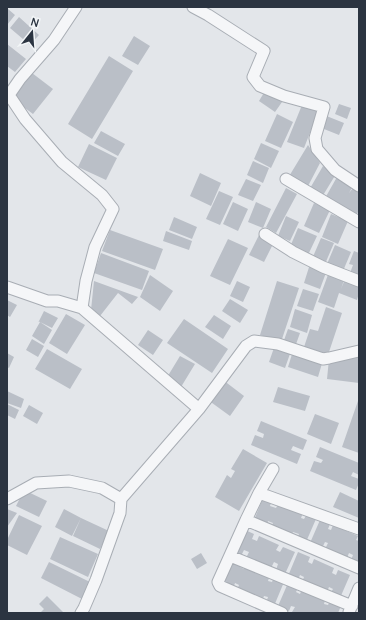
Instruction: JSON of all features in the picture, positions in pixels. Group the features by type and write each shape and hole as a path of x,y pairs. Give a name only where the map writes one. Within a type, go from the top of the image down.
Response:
{"street":[{"path":"76,7 54,40 20,79 8,96 25,119 62,162 102,195 113,209 95,247 86,280 82,308"},
{"path":"194,7 264,51 253,77 260,86 284,96 324,107 315,138 317,149 335,170 359,186"},
{"path":"286,179 359,222"},
{"path":"265,234 293,252 323,267 359,281"},
{"path":"7,287 46,301 58,301 82,308 199,409"},
{"path":"81,613 96,580 120,513 121,499 199,409 246,346 254,341 278,344 323,359 359,351"},
{"path":"273,469 259,493 218,582 220,586 282,613"},
{"path":"7,499 36,483 69,481 102,488 121,499"},
{"path":"259,493 359,529"},
{"path":"246,520 359,568"},
{"path":"230,556 350,609 359,588"}],"building":[{"path":"8,9 15,15 7,25 7,10"},
{"path":"19,17 39,35 30,45 10,28"},
{"path":"134,36 150,46 138,65 122,56"},
{"path":"7,44 26,59 15,72 7,66"},
{"path":"109,56 133,71 92,139 68,124"},
{"path":"32,73 53,89 33,114 13,99"},
{"path":"265,91 282,102 275,112 259,101"},
{"path":"339,104 351,108 347,119 335,114"},
{"path":"302,105 318,112 304,148 287,142"},
{"path":"277,114 293,122 281,148 265,141"},
{"path":"324,115 344,123 339,135 319,127"},
{"path":"101,131 125,144 118,156 94,143"},
{"path":"261,143 279,151 271,168 254,159"},
{"path":"89,144 117,158 106,180 78,167"},
{"path":"308,145 320,163 307,188 288,178"},
{"path":"253,161 269,168 263,183 247,175"},
{"path":"323,166 336,174 322,197 309,190"},
{"path":"200,173 221,183 211,206 190,196"},
{"path":"337,177 353,186 349,193 353,188 359,191 359,210 356,216 324,200"},
{"path":"246,179 261,185 253,201 238,195"},
{"path":"286,188 297,194 276,233 266,227"},
{"path":"219,191 233,197 220,225 206,219"},
{"path":"233,202 248,209 238,231 223,224"},
{"path":"256,202 271,209 263,228 248,222"},
{"path":"314,203 330,210 319,233 304,226"},
{"path":"331,214 348,221 338,244 322,237"},
{"path":"286,216 299,222 290,241 278,236"},
{"path":"174,217 197,227 192,239 169,230"},
{"path":"298,228 317,236 308,255 290,247"},
{"path":"110,230 163,249 155,270 102,251"},
{"path":"166,231 192,241 189,250 163,241"},
{"path":"259,235 274,242 264,262 249,255"},
{"path":"321,238 334,243 325,264 312,259"},
{"path":"228,239 248,248 230,285 210,276"},
{"path":"335,245 351,252 343,271 327,264"},
{"path":"354,251 359,253 359,277 350,273 353,265 349,264"},
{"path":"101,253 149,271 142,290 94,273"},
{"path":"310,264 327,270 320,289 304,283"},
{"path":"329,272 345,277 341,289 345,279 359,285 357,300 339,293 334,308 318,302"},
{"path":"150,275 173,291 160,311 140,297"},
{"path":"94,281 138,297 132,304 118,293 100,316 91,310"},
{"path":"237,281 250,287 243,302 230,296"},
{"path":"277,281 299,288 281,342 260,335"},
{"path":"303,289 319,294 313,311 297,306"},
{"path":"230,299 248,310 240,323 222,311"},
{"path":"7,300 17,305 10,317 7,315"},
{"path":"326,307 342,313 327,358 303,350 310,329 318,331"},
{"path":"295,309 312,315 307,333 290,327"},
{"path":"44,311 58,318 52,328 38,321"},
{"path":"66,314 85,325 67,354 49,343"},
{"path":"214,315 231,326 223,339 205,327"},
{"path":"184,319 228,349 212,373 167,343"},
{"path":"40,322 52,330 44,344 32,336"},
{"path":"288,329 300,333 295,347 283,343"},
{"path":"148,330 163,340 153,355 138,345"},
{"path":"32,339 44,346 38,357 26,350"},
{"path":"275,345 291,351 285,368 269,362"},
{"path":"47,349 82,369 70,389 35,369"},
{"path":"293,351 323,360 318,377 288,367"},
{"path":"7,353 14,357 9,368 7,367"},
{"path":"180,356 195,364 181,387 166,379"},
{"path":"359,358 359,383 327,379 329,359"},
{"path":"223,380 244,396 230,416 208,400"},
{"path":"278,387 310,396 305,411 273,402"},
{"path":"7,391 24,399 21,408 7,403"},
{"path":"359,398 359,453 342,447"},
{"path":"7,404 19,410 15,419 7,415"},
{"path":"29,405 43,413 37,424 23,416"},
{"path":"315,414 339,423 331,444 307,434"},
{"path":"261,421 307,440 303,450 293,446 291,450 301,454 297,464 251,445 255,435 263,438 264,434 257,431"},
{"path":"320,447 359,463 359,475 353,472 351,476 359,479 356,490 310,471 314,461 321,463 323,460 316,457"},
{"path":"243,449 267,463 239,511 215,497 227,475 231,478 235,471 231,469"},
{"path":"24,490 47,501 39,517 16,506"},
{"path":"340,492 359,501 359,518 333,507"},
{"path":"264,496 272,500 270,506 276,508 279,503 303,513 301,518 304,519 307,514 316,519 306,542 297,538 299,534 293,532 291,535 271,527 273,523 268,521 267,525 254,520"},
{"path":"7,509 17,513 7,527"},
{"path":"64,509 81,518 72,536 55,527"},
{"path":"19,515 42,526 27,555 7,545 7,540"},
{"path":"81,518 109,531 100,549 73,536"},
{"path":"320,520 330,524 328,529 331,530 333,525 358,536 356,540 359,541 359,564 351,560 353,555 349,553 347,558 325,549 328,543 325,542 322,548 310,543"},
{"path":"243,529 254,534 252,539 257,541 259,536 279,545 276,550 280,552 283,547 295,552 285,574 276,570 278,564 274,562 271,568 246,558 249,552 244,550 241,556 233,552"},
{"path":"60,537 98,554 88,577 50,559"},
{"path":"298,552 310,557 308,562 312,564 314,559 334,568 332,573 336,575 338,570 350,575 340,598 330,594 333,589 329,587 327,592 302,582 304,577 300,575 298,580 288,576"},
{"path":"201,553 207,563 197,569 191,559"},
{"path":"231,559 241,563 240,567 244,569 246,565 270,575 268,581 272,582 274,577 284,582 274,606 266,603 268,597 264,596 262,601 237,590 239,585 235,583 233,589 220,583"},
{"path":"49,562 90,582 82,599 41,578"},
{"path":"288,583 298,588 296,592 300,594 302,589 325,600 324,604 328,605 330,601 341,606 338,613 294,613 292,612 295,607 291,606 289,611 278,606"},
{"path":"47,596 64,613 40,613 44,609 39,604"}]}
